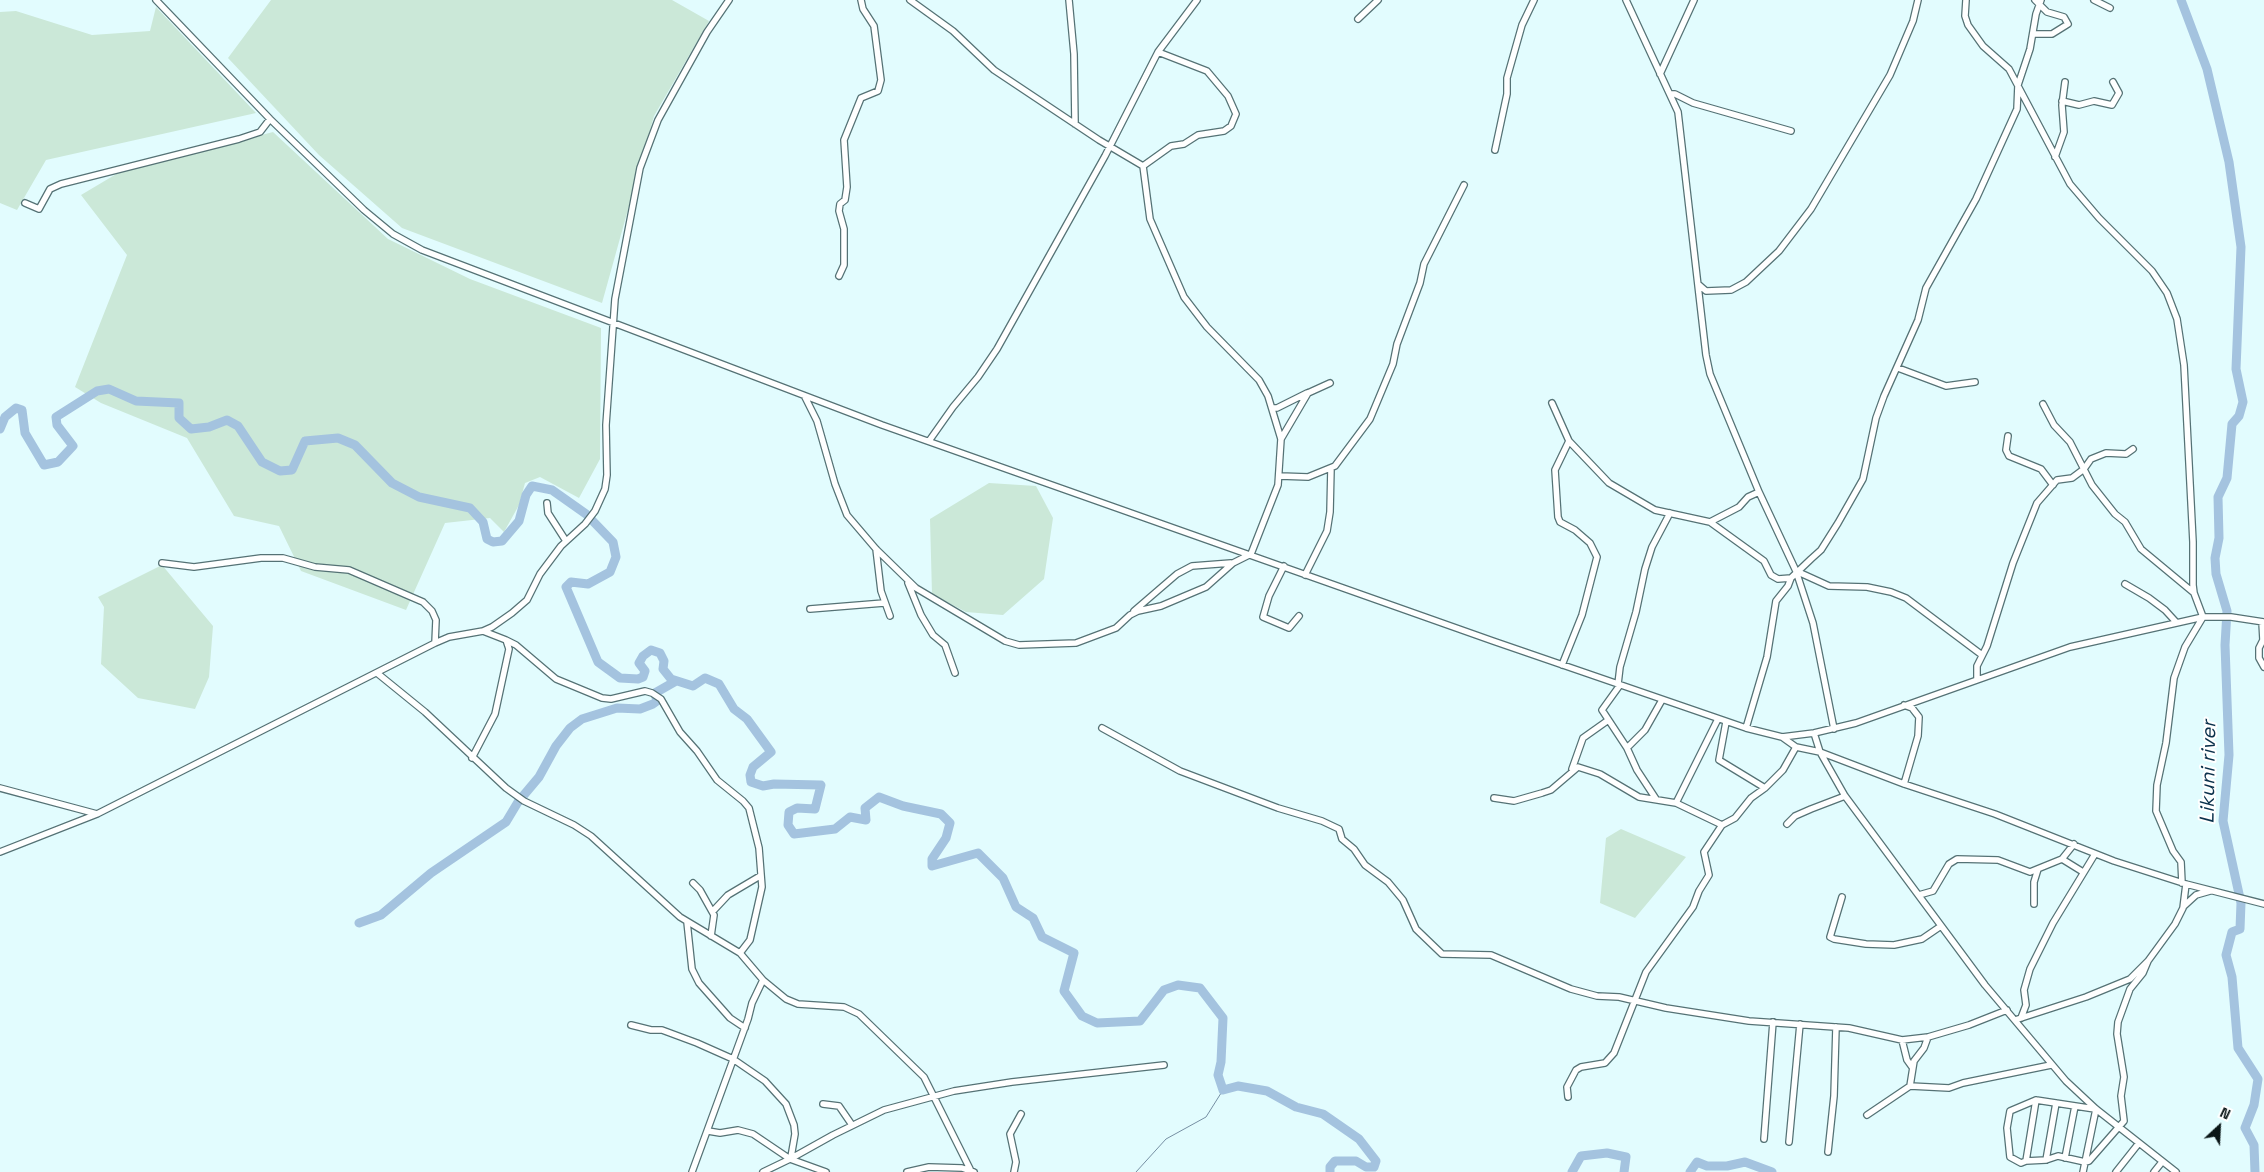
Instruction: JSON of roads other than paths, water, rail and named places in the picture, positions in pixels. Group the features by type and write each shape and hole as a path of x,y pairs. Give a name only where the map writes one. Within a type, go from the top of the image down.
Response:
{"street":[{"path":"156,0 270,119 364,210 408,242 480,274 805,397 1726,722 1782,737 1834,729 2070,646 2203,617 2231,617 2263,622 2263,640 2259,648 2259,658 2264,667"},
{"path":"0,852 97,814 435,643 450,637 483,631 520,607 540,574 566,541 595,511 607,482 606,425 613,324 634,192 649,139 707,32 729,0"},
{"path":"839,276 844,265 844,230 839,212 840,204 845,200 847,187 844,140 861,98 878,91 881,80 874,26 863,9 861,0"},
{"path":"910,0 953,31 994,70 1074,124 1143,166"},
{"path":"1069,0 1074,54 1074,124"},
{"path":"929,441 997,350 1110,146 1158,52 1197,0"},
{"path":"1358,19 1378,0"},
{"path":"1495,150 1507,94 1506,78 1522,25 1534,0"},
{"path":"1626,0 1678,112 1710,374 1796,571 1813,623 1826,699 1834,729"},
{"path":"1660,74 1694,0"},
{"path":"1698,284 1706,291 1731,290 1746,282 1779,251 1818,198 1890,74 1913,21 1918,0"},
{"path":"1966,0 1965,16 1975,36 2005,64 2018,85 2063,173 2082,200 2152,271 2167,293 2173,306 2184,365 2194,593 2203,617"},
{"path":"2033,34 2052,34 2067,27 2068,24 2064,17 2047,12 2035,0"},
{"path":"2094,0 2110,8"},
{"path":"1746,728 1767,657 1776,601 1788,586 1796,571 1821,550 1861,483 1876,418 1921,312 1926,288 1976,199 2017,110 2018,85 2040,3"},
{"path":"1143,166 1171,146 1184,144 1198,135 1224,131 1231,126 1236,114 1228,96 1206,71 1158,52"},
{"path":"2055,157 2064,132 2062,101 2065,82"},
{"path":"2062,101 2079,105 2094,101 2112,105 2119,93 2113,82"},
{"path":"1670,94 1675,94 1693,103 1791,131"},
{"path":"25,203 39,210 50,189 60,184 239,139 260,132 270,119"},
{"path":"1130,615 1161,606 1201,590 1233,563 1251,554 1280,476 1281,439 1272,408 1259,380 1207,327 1184,297 1150,219 1143,166"},
{"path":"1280,476 1308,476 1331,468 1338,462 1370,420 1394,364 1397,344 1420,283 1424,264 1464,185"},
{"path":"1898,368 1946,386 1974,382"},
{"path":"1272,408 1277,408 1330,383"},
{"path":"1281,439 1308,393"},
{"path":"805,397 817,421 835,484 847,515 907,581 939,603 999,638 1019,645 1076,643 1116,628 1177,574 1192,566 1233,563"},
{"path":"1552,403 1569,441 1608,483 1639,503 1655,510 1710,522 1764,561 1772,575 1778,579 1791,578"},
{"path":"2043,404 2054,425 2070,442 2092,485 2115,514 2125,522 2141,549 2194,593"},
{"path":"2008,436 2006,450 2009,456 2041,469 2053,485"},
{"path":"1562,665 1582,615 1597,557 1590,543 1575,530 1560,522 1558,517 1555,470 1569,441"},
{"path":"1977,679 1977,666 1987,646 2013,563 2037,502 2057,480 2072,478 2098,455 2126,454 2133,449"},
{"path":"1305,575 1327,531 1330,512 1331,468"},
{"path":"1710,522 1738,507 1748,497 1760,492"},
{"path":"547,503 548,513 566,541"},
{"path":"1656,799 1627,748 1603,715 1603,706 1619,685 1620,667 1640,596 1645,569 1652,547 1670,513"},
{"path":"876,549 884,603 890,616"},
{"path":"162,563 194,567 261,558 284,558 315,567 349,570 423,602 432,611 436,620 435,643"},
{"path":"1284,566 1269,596 1262,617 1289,628 1299,616"},
{"path":"1796,571 1828,586 1867,587 1891,592 1906,598 1982,655"},
{"path":"907,581 921,614 934,635 945,645 955,673"},
{"path":"2125,584 2149,598 2165,610 2176,622"},
{"path":"810,609 847,608 884,603"},
{"path":"2183,908 2184,884 2181,862 2158,820 2157,785 2166,743 2174,678 2185,647 2203,617"},
{"path":"483,631 516,645 556,679 602,698 611,699 645,691 652,692 661,699 680,732 697,751 717,780 749,808 759,848 761,898 750,940 740,953"},
{"path":"472,758 492,722 498,706 509,649 506,640"},
{"path":"377,673 424,712 472,758 521,799 574,825 591,836 687,922 740,953 763,980 792,1002 837,1006 859,1014 920,1072 972,1171"},
{"path":"1627,748 1645,730 1662,700"},
{"path":"1904,705 1912,708 1919,717 1918,736 1904,784"},
{"path":"1676,803 1718,719"},
{"path":"1494,798 1514,800 1551,790 1572,769 1583,738 1607,721"},
{"path":"1726,722 1719,760 1765,788"},
{"path":"1102,728 1180,771 1278,808 1322,821 1339,829 1342,839 1354,849 1365,865 1388,882 1403,900 1416,930 1442,954 1491,955 1585,993 1634,1000 1709,1015 1836,1027 1902,1040 1928,1037 1968,1025 2007,1010"},
{"path":"1814,733 1820,752 1845,796 1942,926 2007,1010 2018,1019 2051,1065 2095,1109 2176,1172"},
{"path":"1782,737 1796,747 1820,752 1904,784 1995,814 2095,854 2184,884 2264,904"},
{"path":"1568,1097 1567,1087 1576,1070 1608,1061 1621,1039 1646,972 1693,907 1698,891 1709,876 1704,852 1722,825 1735,818 1751,798 1765,788 1783,770 1796,747"},
{"path":"1572,769 1578,767 1588,768 1639,796 1676,803 1722,825"},
{"path":"0,788 97,814"},
{"path":"1787,824 1795,816 1811,808 1845,796"},
{"path":"1919,895 1933,891 1949,864 1957,859 1998,860 2025,872 2062,859 2074,844"},
{"path":"2018,1019 2026,1005 2024,990 2030,969 2053,923 2095,854"},
{"path":"2062,859 2083,872"},
{"path":"2034,904 2036,889 2034,882 2038,869"},
{"path":"713,911 728,895 760,876"},
{"path":"693,882 713,911 714,926 711,936"},
{"path":"2095,1109 2036,1100 2010,1111 2006,1128 2010,1157 2012,1160 2021,1163 2026,1160 2046,1160 2058,1156 2085,1162 2089,1161 2119,1126 2124,1117 2121,1096 2124,1077 2117,1034 2118,1022 2130,990 2143,973 2148,961 2183,908 2196,895 2212,891"},
{"path":"1842,897 1830,937 1834,939 1866,944 1894,945 1922,939 1942,926"},
{"path":"687,922 692,969 699,983 730,1018 745,1028"},
{"path":"2018,1019 2123,983 2148,961"},
{"path":"692,1172 745,1028 752,1003 763,980"},
{"path":"1764,1139 1773,1022"},
{"path":"1790,1142 1800,1024"},
{"path":"631,1025 651,1030 662,1030 697,1043 732,1059 765,1081 786,1104 796,1134 790,1159"},
{"path":"1828,1152 1834,1096 1836,1027"},
{"path":"1910,1086 1912,1067 1924,1048 1928,1037"},
{"path":"1902,1040 1907,1060 1912,1067"},
{"path":"764,1172 884,1110 934,1096 1012,1082 1164,1065"},
{"path":"1867,1115 1910,1086 1949,1088 1963,1082 2051,1065"},
{"path":"2026,1160 2036,1100"},
{"path":"2046,1160 2056,1103"},
{"path":"823,1104 839,1106 852,1126"},
{"path":"2065,1158 2075,1106"},
{"path":"2082,1172 2095,1109"},
{"path":"1014,1172 1016,1162 1010,1134 1021,1114"},
{"path":"708,1130 720,1133 738,1130 753,1134 790,1159 826,1172"},
{"path":"2116,1172 2139,1144"},
{"path":"2154,1172 2162,1162"},
{"path":"907,1172 930,1167 972,1171"}],"waterway":[{"name":"Likuni river","path":"2181,0 2207,69 2229,162 2241,247 2236,369 2243,402 2239,416 2232,424 2227,478 2218,497 2219,538 2215,558 2216,574 2227,611 2225,645 2229,755 2223,821 2241,903 2240,929 2232,932 2226,955 2232,977 2238,1048 2258,1079 2254,1105 2245,1128 2254,1145 2255,1172"},
{"path":"0,429 5,417 16,408 22,410 25,433 44,465 58,462 73,446 57,425 56,417 97,391 109,389 136,401 179,403 179,418 191,429 209,427 227,420 238,426 262,462 280,471 292,470 305,441 338,438 355,445 392,483 419,497 470,508 483,522 487,539 493,542 502,541 519,521 526,495 532,486 552,490 586,514 613,542 616,557 610,572 588,584 571,582 566,587 598,662 620,678 638,679 643,677 645,671 639,663 643,656 651,650 660,653 664,661 663,669 671,679 693,686 705,678 719,684 734,709 747,719 771,752 753,767 750,775 751,782 763,786 774,784 821,785 815,809 797,808 789,812 788,825 794,834 835,829 850,817 866,820 865,808 879,797 903,806 941,814 950,823 946,838 932,859 932,866 978,853 1003,878 1016,907 1033,918 1042,937 1074,953 1064,991 1082,1016 1097,1023 1140,1021 1164,990 1178,985 1200,988 1223,1018 1221,1062 1218,1075 1223,1090 1238,1086 1267,1091 1296,1107 1323,1114 1359,1139 1376,1161 1374,1167 1366,1167 1356,1161 1335,1161 1330,1167 1330,1172"},
{"path":"359,923 381,915 431,873 506,822 518,802 539,777 556,746 570,728 582,719 617,708 640,709 653,704 657,701 655,693 676,681"},
{"path":"1136,1172 1166,1139 1206,1117 1223,1090"},
{"path":"1572,1172 1581,1156 1607,1153 1626,1157 1624,1172"},
{"path":"1690,1172 1697,1162 1707,1166 1727,1166 1745,1162 1772,1172"}]}
